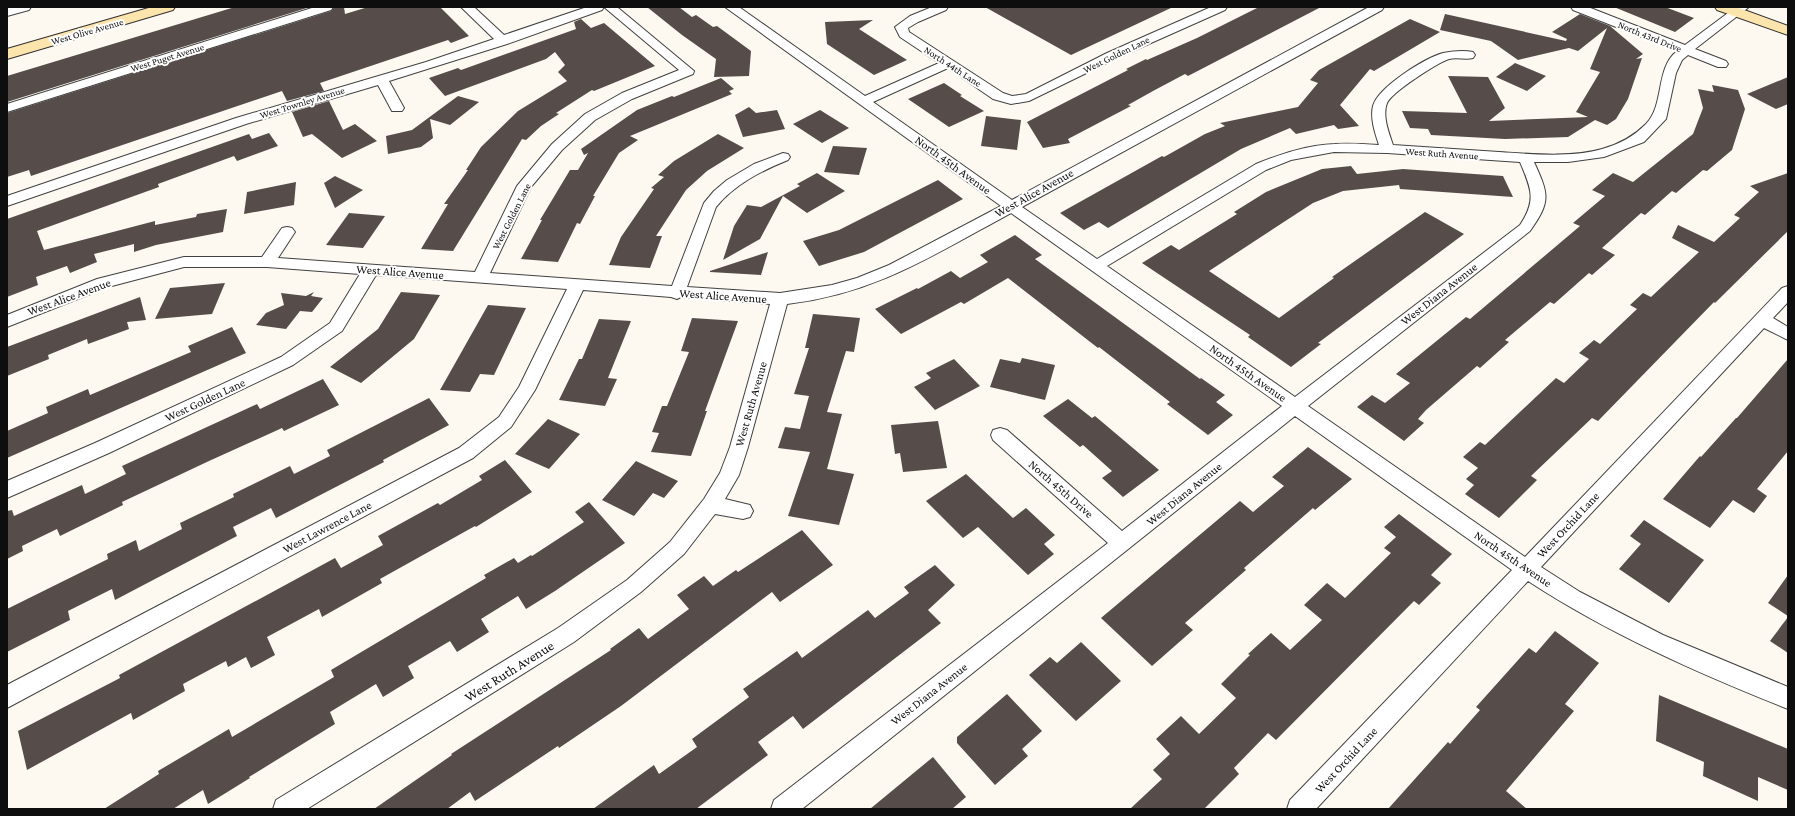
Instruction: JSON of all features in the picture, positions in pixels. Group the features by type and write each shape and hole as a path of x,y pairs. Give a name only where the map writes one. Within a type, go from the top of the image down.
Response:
{"main road":[{"name":"West Olive Avenue","path":"7,54 168,7"},
{"path":"1722,7 1739,10 1788,32"}],"street":[{"path":"7,12 25,7"},
{"name":"West Puget Avenue","path":"7,108 326,7"},
{"path":"467,7 503,41"},
{"name":"West Townley Avenue","path":"7,201 241,120 503,41 598,7"},
{"name":"West Golden Lane","path":"480,277 524,186 557,146 590,118 627,96 688,71 610,7"},
{"name":"North 45th Avenue","path":"731,7 1010,206 1526,569 1573,599 1655,642 1788,698"},
{"name":"North 44th Lane","path":"942,7 901,26 904,34 998,96 1011,100"},
{"name":"West Golden Lane","path":"1011,100 1028,97 1111,56 1221,7"},
{"name":"West Alice Avenue","path":"7,321 103,283 184,262 267,262 480,277 577,286 780,299 812,296 842,290 887,273 1378,7"},
{"name":"North 43rd Drive","path":"1577,7 1722,64"},
{"name":"West Ruth Avenue","path":"1096,266 1261,167 1286,156 1334,148 1387,149 1525,158 1568,158 1604,153 1639,139 1659,119 1670,73 1676,58 1739,10"},
{"path":"1387,149 1379,117 1380,102 1384,95 1446,56 1469,55"},
{"path":"864,101 949,63"},
{"path":"381,79 397,108"},
{"path":"677,293 709,206 719,194 732,183 759,167 784,157"},
{"name":"West Diana Avenue","path":"783,809 1295,406 1525,228 1536,214 1540,199 1537,185 1525,158"},
{"path":"267,262 287,232"},
{"name":"West Golden Lane","path":"7,490 102,448 287,361 336,327 372,270"},
{"name":"West Lawrence Lane","path":"7,696 466,454 505,422 526,390 577,286"},
{"name":"West Orchid Lane","path":"1299,809 1788,292"},
{"name":"West Ruth Avenue","path":"285,809 572,631 634,586 677,548 711,504 729,475 739,447 780,299"},
{"path":"1762,320 1788,334"},
{"name":"North 45th Drive","path":"1000,435 1122,543"},
{"path":"711,504 743,511"}],"building":[{"path":"235,7 310,7 7,102 7,76"},
{"path":"334,7 344,7 345,14 368,7 440,7 469,36 451,43 448,40 320,83 324,91 287,101 282,91 31,176 29,170 7,177 7,113 331,11"},
{"path":"647,7 679,7 692,17 696,15 713,27 717,26 751,51 749,76 714,77 716,59 682,35"},
{"path":"985,7 1173,7 1071,55"},
{"path":"1259,7 1321,7 1188,76 1185,74 1153,91 1128,105 1131,106 1068,139 1070,143 1043,148 1027,122 1128,70 1126,69 1146,59 1147,60 1197,38"},
{"path":"1614,7 1665,7 1694,18 1675,32"},
{"path":"1445,14 1566,41 1567,39 1552,32 1580,14 1610,26 1643,54 1636,59 1642,58 1628,99 1616,119 1607,125 1595,120 1568,137 1505,139 1431,135 1428,129 1410,128 1402,111 1467,113 1448,76 1488,77 1505,108 1489,121 1588,117 1576,112 1600,72 1590,69 1607,28 1578,51 1569,48 1518,60 1491,41 1440,30"},
{"path":"581,19 591,28 604,23 655,66 594,91 592,90 556,113 559,114 541,126 526,140 522,139 453,251 421,249 448,204 444,204 468,170 466,170 481,147 518,111 567,81 558,72 565,65 555,52 546,59 445,96 429,78 458,68 461,70 576,29 574,22"},
{"path":"1410,19 1440,32 1374,71 1370,69 1340,105 1359,126 1338,129 1334,125 1296,134 1290,128 1241,149 1108,228 1099,222 1084,230 1060,213 1162,156 1164,157 1205,134 1225,126 1220,123 1298,107 1318,83 1310,80 1319,70"},
{"path":"873,20 859,29 907,60 874,75 827,44 825,22"},
{"path":"1515,63 1546,76 1527,91 1496,77"},
{"path":"1788,77 1788,104 1776,109 1747,94"},
{"path":"721,78 734,89 729,91 732,94 630,136 638,140 619,153 593,196 595,196 580,224 577,223 558,262 521,259 542,220 540,220 570,170 578,170 588,153 584,155 581,149 637,110"},
{"path":"944,83 962,95 960,96 984,111 949,127 908,99"},
{"path":"1712,85 1738,90 1745,109 1732,150 1707,171 1703,170 1676,193 1672,191 1645,215 1641,213 1602,248 1615,255 1592,275 1589,273 1554,304 1550,302 1505,340 1509,342 1480,368 1477,366 1426,410 1418,419 1424,423 1404,441 1357,407 1372,395 1385,403 1410,383 1396,374 1466,317 1470,319 1580,226 1573,223 1605,196 1592,190 1613,173 1633,182 1693,134 1703,108 1698,89 1714,92"},
{"path":"458,96 479,102 450,125 430,119 433,138 421,147 388,154 386,136 412,130"},
{"path":"329,101 343,130 355,124 377,141 342,158 312,134 303,137 292,112"},
{"path":"749,107 756,113 777,110 785,129 743,137 735,115"},
{"path":"820,110 849,128 822,143 793,124"},
{"path":"986,116 1021,120 1017,150 981,146"},
{"path":"269,133 278,146 237,161 234,156 158,184 159,187 37,231 44,250 155,221 155,225 196,217 197,214 227,209 223,232 156,245 134,252 134,244 94,254 97,262 70,273 67,266 36,277 38,285 7,297 7,219 249,134 252,139"},
{"path":"718,134 744,148 707,171 686,190 656,236 662,236 650,268 609,265 621,237 654,189 651,188 664,177 658,175 674,161"},
{"path":"833,146 867,148 859,175 824,172"},
{"path":"1351,166 1357,174 1403,169 1503,176 1513,197 1400,189 1399,185 1343,191 1313,203 1209,271 1279,318 1334,278 1332,277 1425,212 1464,234 1318,343 1321,344 1291,367 1248,337 1250,335 1142,263 1171,245 1179,250 1237,214 1234,212 1266,192 1322,169"},
{"path":"817,173 845,191 807,213 783,196 760,239 723,260 734,226 747,205 761,207 800,186 797,184"},
{"path":"1788,173 1788,231 1715,303 1714,302 1598,421 1592,418 1531,476 1537,480 1499,518 1465,494 1474,485 1466,479 1478,468 1463,457 1480,442 1485,445 1556,378 1564,383 1589,359 1579,353 1594,340 1600,344 1637,309 1630,305 1643,293 1651,297 1699,252 1672,238 1678,225 1714,242 1740,218 1734,215 1759,192 1750,186"},
{"path":"335,176 363,190 335,208 324,183"},
{"path":"938,180 963,199 864,252 819,266 803,241 839,230"},
{"path":"296,182 294,205 244,214 247,192"},
{"path":"349,213 385,216 363,248 326,245"},
{"path":"1015,235 1042,255 1035,259 1200,379 1201,378 1225,395 1216,402 1233,415 1208,435 1167,404 1170,402 1008,278 964,304 961,302 901,334 875,309 917,288 918,289 951,271 960,278 988,262 980,255"},
{"path":"768,252 761,275 710,272 710,271"},
{"path":"225,283 212,314 155,319 170,288"},
{"path":"314,292 311,296 323,298 312,312 300,311 286,329 256,325 266,313 284,305 281,293 306,296"},
{"path":"401,292 440,295 414,339 361,383 330,367 378,329"},
{"path":"140,297 146,320 127,322 129,329 88,344 87,339 48,355 49,359 7,376 7,347"},
{"path":"488,305 526,308 494,375 480,374 470,392 440,390"},
{"path":"813,314 860,318 854,352 846,351 827,412 842,414 827,469 854,474 839,525 788,516 810,452 778,448 785,427 800,429 809,396 794,394 809,348 805,348"},
{"path":"692,318 738,321 705,411 707,411 691,456 651,452 659,433 652,432 662,406 667,406 689,352 681,351"},
{"path":"599,319 631,321 608,378 617,379 605,406 559,400 579,359 582,359"},
{"path":"232,327 246,353 7,458 7,431 48,413 46,407 88,389 90,395 191,352 188,346"},
{"path":"1022,358 1055,365 1045,400 990,387 1000,359 1020,363"},
{"path":"954,359 980,386 935,410 914,387 931,378 926,373"},
{"path":"1788,359 1788,451 1757,489 1767,496 1754,513 1733,500 1710,528 1663,499 1700,456 1701,457 1737,418"},
{"path":"323,379 339,405 284,431 282,428 209,461 122,502 123,505 60,536 57,529 22,546 23,551 7,559 7,511 12,510 14,516 82,485 85,494 126,474 122,466 257,404 260,409"},
{"path":"429,398 449,425 383,460 384,462 276,518 271,508 233,527 237,536 115,600 112,589 68,611 70,620 7,652 7,609 108,559 107,554 136,540 139,551 182,529 180,523 234,497 233,494 290,466 294,474 330,456 327,450"},
{"path":"1068,399 1092,418 1095,416 1159,470 1123,497 1102,478 1112,471 1083,445 1080,447 1043,416"},
{"path":"548,419 580,434 549,469 515,454"},
{"path":"938,421 947,468 903,472 900,453 895,454 891,425"},
{"path":"1308,447 1352,479 1315,510 1313,508 1244,568 1246,570 1185,623 1193,630 1152,666 1101,618 1240,501 1253,512 1284,486 1272,477"},
{"path":"505,460 532,492 476,527 475,526 380,579 382,583 322,617 319,609 267,637 275,655 251,668 246,657 228,667 226,661 183,684 185,691 133,720 131,713 27,770 18,731 120,678 119,675 335,558 341,568 383,545 378,536 438,503 440,505 482,480 479,476"},
{"path":"636,461 678,481 664,498 653,493 634,516 602,500"},
{"path":"966,474 1013,518 1026,508 1055,535 1044,544 1054,554 1028,575 978,527 963,538 926,501"},
{"path":"589,502 625,543 555,591 526,609 518,596 481,619 489,632 457,652 450,641 408,666 414,678 383,697 376,684 330,712 335,724 208,804 203,790 173,809 104,809 159,774 158,771 229,729 232,737 334,677 331,670 486,578 484,575 514,558 518,563 531,555 532,556 584,522 575,512"},
{"path":"1399,514 1452,554 1431,575 1441,583 1419,605 1414,601 1276,740 1268,733 1234,768 1239,774 1204,809 1130,809 1162,779 1153,770 1170,754 1156,739 1181,716 1199,734 1236,698 1221,684 1250,655 1248,654 1271,633 1290,650 1322,620 1304,605 1327,583 1345,598 1391,553 1384,548 1396,537 1384,527"},
{"path":"1644,520 1704,560 1669,603 1619,569 1641,544 1630,536"},
{"path":"802,530 833,565 780,602 772,592 621,706 559,748 558,746 475,801 470,792 447,809 374,809 452,755 451,754 611,650 610,649 639,628 648,639 689,609 677,595 704,576 713,586 736,570 738,572"},
{"path":"935,565 955,585 928,610 941,623 803,729 793,716 758,742 768,755 696,809 593,809 654,765 659,774 697,747 692,739 749,697 743,689 797,651 802,658 868,610 875,618 909,593 904,587"},
{"path":"1788,575 1788,616 1768,603"},
{"path":"1788,617 1788,653 1770,641"},
{"path":"1555,631 1599,663 1565,704 1574,711 1506,791 1527,809 1388,809 1448,742 1450,744 1480,710 1476,707 1529,648 1536,653"},
{"path":"1081,642 1121,681 1076,721 1029,675 1050,657 1057,663"},
{"path":"1007,694 1042,731 1022,749 1028,756 995,785 957,743 957,737"},
{"path":"1659,695 1788,749 1788,790 1758,777 1758,801 1703,776 1704,762 1656,741"},
{"path":"933,757 966,797 952,809 870,809"}]}
